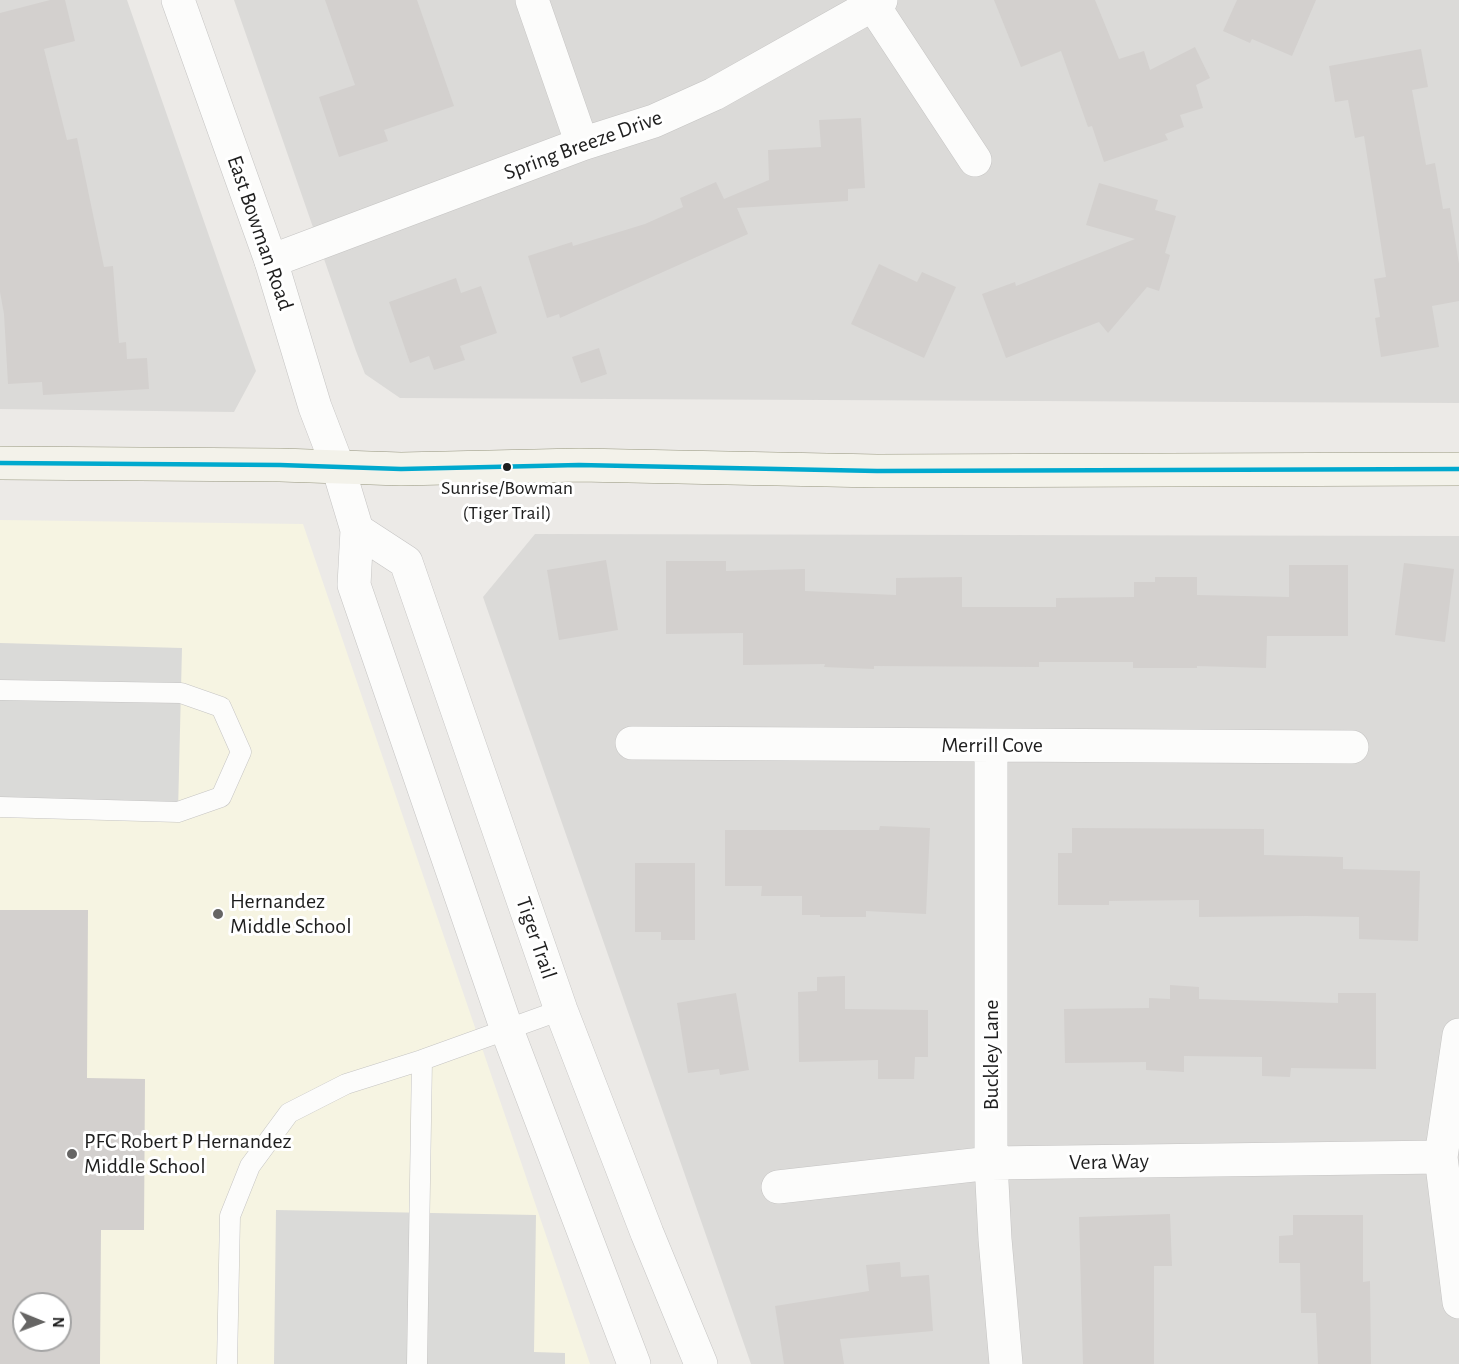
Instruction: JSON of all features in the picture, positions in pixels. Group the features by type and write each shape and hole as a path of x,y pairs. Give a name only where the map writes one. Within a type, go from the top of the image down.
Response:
{"main road":[{"path":"0,463 401,468 579,465 877,471 1459,469"}],"street":[{"name":"East Bowman Road","path":"178,0 272,261 315,407 338,467"},
{"path":"532,0 582,144"},
{"name":"Spring Breeze Drive","path":"272,261 582,144 654,121 714,94 877,3"},
{"path":"877,3 975,160"},
{"path":"338,467 357,530 354,585 507,1030 634,1364"},
{"name":"Tiger Trail","path":"357,530 406,562 561,1010 647,1233 701,1364"},
{"name":"Merrill Cove","path":"632,743 1352,747"},
{"name":"Buckley Lane","path":"991,745 991,1163 1006,1364"},
{"path":"1459,1035 1441,1157 1459,1302"},
{"name":"Vera Way","path":"778,1187 991,1163 1441,1157"}],"lane":[{"path":"0,690 181,693 221,707 241,752 221,797 178,812 0,807"},
{"path":"227,1364 230,1216 250,1166 289,1113 346,1084 422,1060 561,1010"},
{"path":"417,1364 422,1060"}],"shaded area":[{"path":"0,0 127,0 256,371 234,412 0,409"},
{"path":"234,0 1459,0 1459,403 400,398 365,374"},
{"name":"Hernandez Middle School","path":"0,520 303,524 590,1364 0,1364"},
{"path":"535,534 1459,536 1459,1364 751,1364 483,597"},
{"path":"0,643 182,648 178,812 0,807"},
{"path":"276,1210 536,1215 534,1352 565,1353 565,1364 274,1364"}],"building":[{"path":"50,0 65,0 75,41 44,49 67,140 77,138 104,267 113,266 119,343 126,342 127,359 147,358 149,389 43,395 42,382 8,384 4,314 0,292 0,13"},
{"path":"325,0 417,0 454,106 384,130 388,141 339,157 319,97 355,85"},
{"path":"994,0 1095,0 1119,59 1144,51 1150,70 1195,47 1210,78 1196,85 1203,108 1180,115 1184,127 1165,134 1168,140 1104,162 1092,126 1088,127 1061,51 1021,67"},
{"path":"1237,0 1316,0 1292,56 1252,39 1250,43 1223,31"},
{"path":"1421,49 1428,87 1412,90 1426,165 1435,163 1443,209 1450,208 1459,264 1459,301 1432,306 1439,347 1381,357 1375,318 1380,317 1374,279 1386,277 1364,136 1355,138 1348,100 1335,102 1329,66"},
{"path":"861,118 865,188 848,189 848,201 737,208 748,234 560,318 559,314 547,318 528,256 572,242 573,246 645,224 683,207 680,198 716,182 724,199 769,180 768,150 821,147 819,120"},
{"path":"1099,183 1158,200 1155,210 1176,216 1165,253 1170,255 1159,291 1147,287 1108,333 1099,322 1006,358 982,294 1015,282 1016,286 1135,239 1086,225"},
{"path":"879,264 917,282 922,272 956,287 924,358 851,324"},
{"path":"456,278 461,293 481,286 497,333 460,346 465,360 434,370 429,356 410,363 389,302"},
{"path":"599,348 607,374 581,383 572,357"},
{"path":"606,560 618,630 559,640 547,570"},
{"path":"666,561 726,561 726,571 805,569 805,591 896,595 896,578 962,577 962,607 1056,607 1056,598 1134,597 1134,582 1155,582 1155,577 1197,577 1197,595 1289,597 1289,565 1348,565 1348,636 1267,636 1266,668 1197,666 1197,668 1133,668 1133,662 1039,662 1039,667 874,666 874,669 824,667 825,664 743,665 743,633 666,634"},
{"path":"1404,563 1454,569 1445,642 1395,635"},
{"path":"880,826 930,828 926,914 866,911 866,917 802,915 802,896 761,896 762,886 725,886 725,830 879,830"},
{"path":"1072,828 1264,829 1264,855 1343,857 1343,869 1420,871 1418,941 1359,939 1359,917 1199,917 1199,900 1109,901 1109,905 1058,905 1058,853 1072,853"},
{"path":"635,863 695,863 695,940 661,940 661,932 635,932"},
{"name":"PFC Robert P Hernandez Middle School","path":"0,910 88,910 87,1078 145,1079 144,1230 101,1230 100,1364 0,1364"},
{"path":"845,976 845,1009 928,1010 928,1057 915,1057 914,1079 878,1079 878,1060 799,1062 798,992 817,991 817,977"},
{"path":"1170,985 1199,987 1199,999 1338,1003 1338,993 1376,993 1376,1069 1291,1068 1290,1077 1262,1076 1262,1057 1184,1056 1184,1072 1146,1070 1146,1062 1065,1063 1064,1009 1149,1008 1149,998 1170,999"},
{"path":"736,993 749,1070 720,1075 719,1069 688,1073 677,1003"},
{"path":"1170,1214 1172,1266 1154,1266 1154,1364 1083,1364 1079,1217"},
{"path":"1293,1215 1363,1215 1363,1282 1370,1281 1371,1364 1318,1364 1316,1313 1301,1313 1300,1263 1279,1263 1279,1236 1293,1235"},
{"path":"900,1262 901,1277 929,1275 933,1331 840,1339 844,1364 784,1364 775,1306 869,1291 866,1265"}],"transit line":[{"path":"0,463 280,465 401,469 579,465 877,471 1459,469"}],"place":[{"name":"Sunrise/Bowman (Tiger Trail)","path":"507,467"},
{"name":"Hernandez Middle School","path":"218,914"},
{"name":"PFC Robert P Hernandez Middle School","path":"72,1154"}]}
